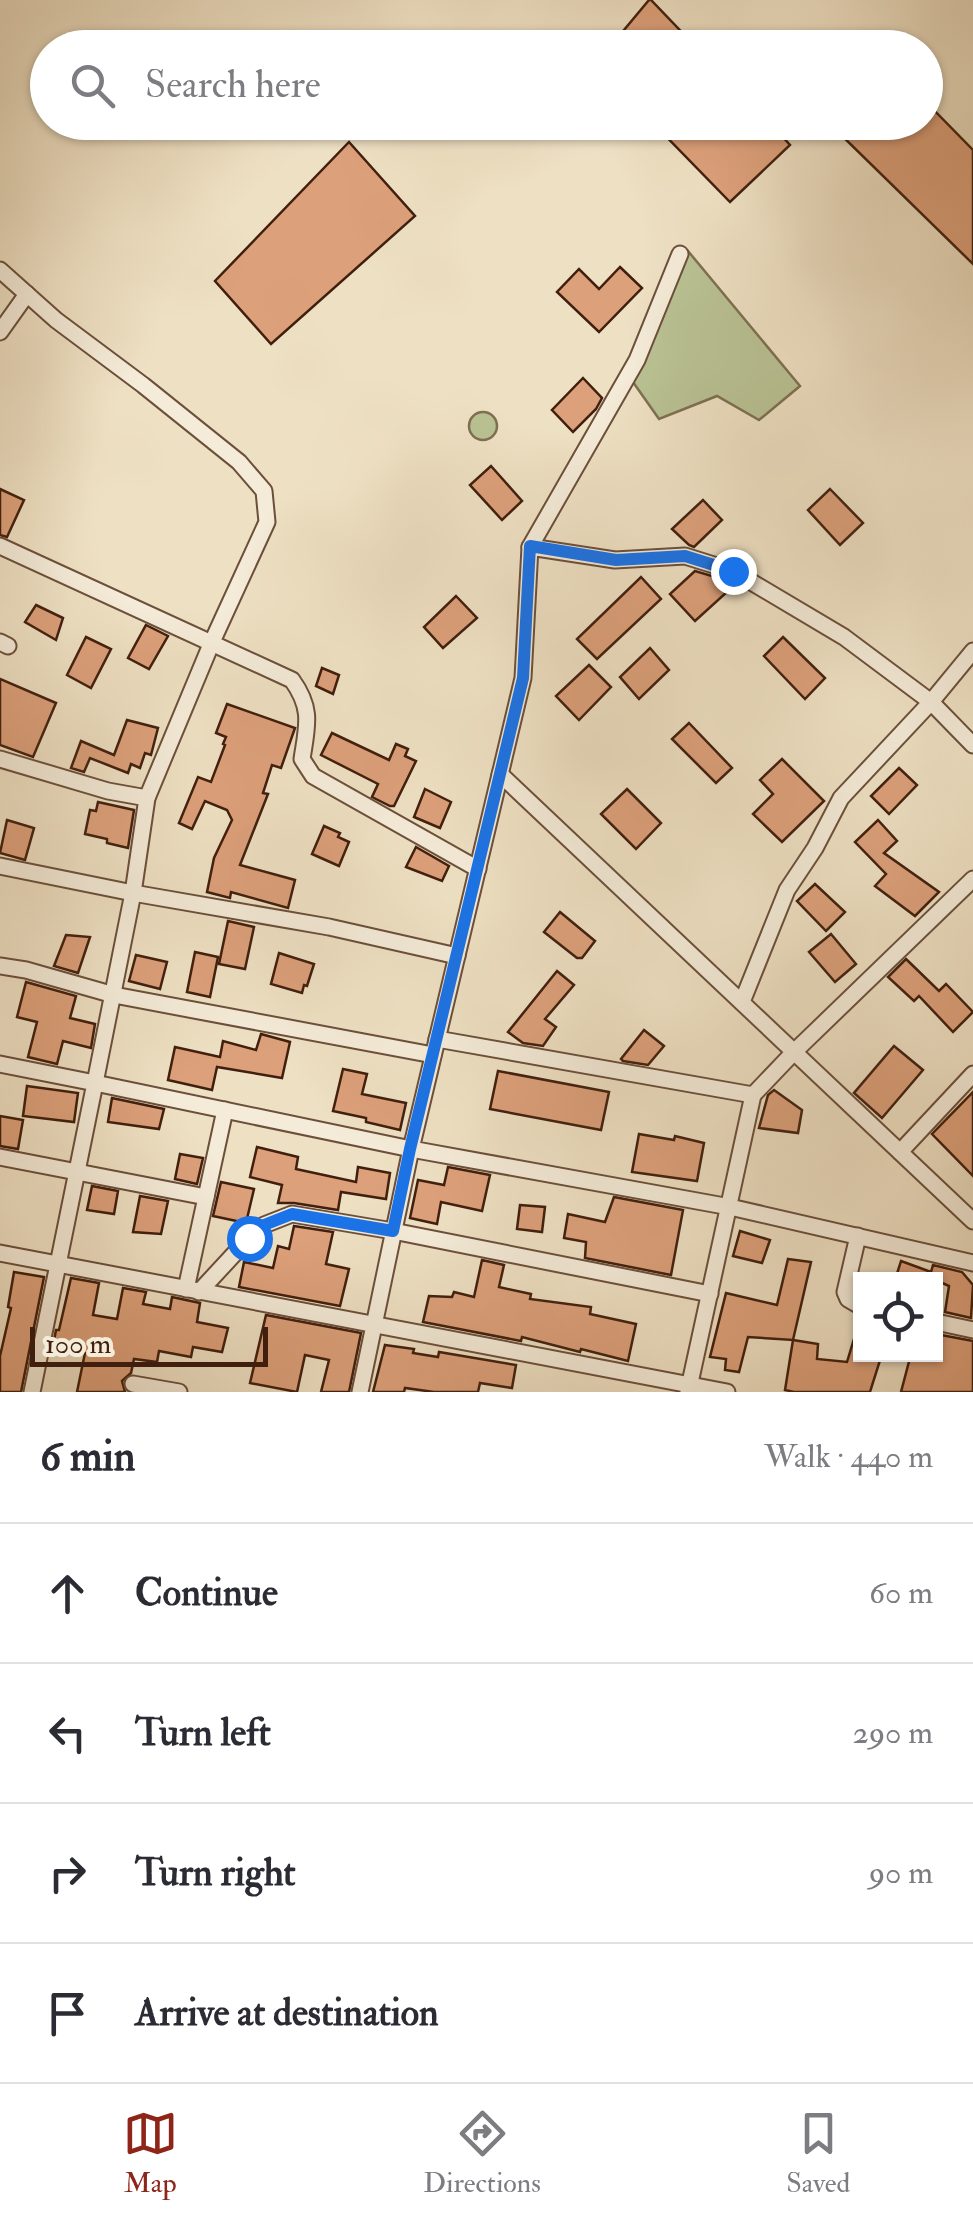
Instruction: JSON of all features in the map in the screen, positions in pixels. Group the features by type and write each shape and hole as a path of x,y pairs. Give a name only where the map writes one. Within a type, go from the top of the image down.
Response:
{"street":[{"path":"360,1392 410,1149 523,678 530,546 637,360 680,254"},
{"path":"0,270 56,320 239,462 264,491 266,522 147,798 114,995 32,1392"},
{"path":"0,332 27,294"},
{"path":"0,546 292,680 304,698 308,718 302,759 313,776 478,869"},
{"path":"530,546 616,560 685,556 733,571 844,636 931,702 973,744"},
{"path":"742,1002 787,890 841,798 973,651"},
{"path":"0,758 108,791 147,798"},
{"path":"500,774 973,1221"},
{"path":"0,866 457,956"},
{"path":"689,1388 754,1096 794,1052 973,879"},
{"path":"0,966 114,995 754,1096"},
{"path":"0,1064 410,1149 730,1207 973,1263"},
{"path":"900,1152 973,1074"},
{"path":"192,1291 206,1197 225,1110"},
{"path":"0,1157 206,1197"},
{"path":"192,1291 264,1225 292,1214 710,1294"},
{"path":"853,1301 845,1292 858,1236"},
{"path":"0,1253 689,1388 727,1392"},
{"path":"943,1324 973,1330"},
{"path":"133,1384 178,1392"}],"green space":[{"path":"688,251 800,386 759,420 717,396 659,419 633,382"},
{"path":"483,412 493,416 497,426 493,436 483,440 473,436 469,426 473,416"}],"building":[{"path":"651,0 680,30 624,30"},
{"path":"943,119 973,150 973,264 846,140 943,140"},
{"path":"670,140 785,140 790,145 730,202"},
{"path":"349,142 415,216 271,344 215,281"},
{"path":"620,267 642,288 599,332 557,292 579,269 599,289"},
{"path":"583,378 602,398 573,432 552,410"},
{"path":"491,466 522,501 502,520 470,485"},
{"path":"0,489 24,500 7,537 0,535"},
{"path":"830,489 863,523 840,545 808,510"},
{"path":"703,500 722,520 694,547 672,529"},
{"path":"695,571 712,576 727,592 695,621 670,594"},
{"path":"641,577 661,599 597,659 577,639"},
{"path":"456,596 477,618 443,648 424,627"},
{"path":"36,605 63,618 56,640 25,622"},
{"path":"146,625 168,636 149,669 128,658"},
{"path":"86,637 111,649 91,688 67,675"},
{"path":"783,637 825,678 805,699 764,656"},
{"path":"650,648 669,670 639,699 620,677"},
{"path":"589,665 611,687 579,720 556,696"},
{"path":"322,668 339,675 333,694 316,686"},
{"path":"0,679 56,703 33,757 0,745"},
{"path":"227,704 295,728 281,768 272,765 263,793 268,794 240,865 295,880 288,908 231,892 230,898 207,892 214,858 232,820 227,810 205,801 192,829 179,823 198,777 211,782 225,745 226,737 216,733"},
{"path":"127,720 158,728 151,755 145,753 140,768 131,764 128,773 90,758 84,772 71,768 81,741 114,755"},
{"path":"689,723 732,768 716,783 672,739"},
{"path":"332,733 389,760 396,744 408,749 405,756 416,761 394,806 372,797 378,784 321,755"},
{"path":"782,759 824,801 782,842 753,814 773,794 760,780"},
{"path":"899,768 917,785 889,814 871,796"},
{"path":"425,789 451,802 440,828 414,817"},
{"path":"627,789 661,823 636,849 601,814"},
{"path":"98,802 134,810 128,848 85,834 90,810 96,811"},
{"path":"7,820 34,828 25,860 0,853"},
{"path":"878,820 897,841 884,853 939,892 915,916 875,886 886,874 855,842"},
{"path":"324,826 349,842 339,866 312,854"},
{"path":"416,847 449,866 442,881 406,867"},
{"path":"815,884 845,912 826,931 797,901"},
{"path":"560,912 595,941 582,958 544,932"},
{"path":"228,921 254,927 245,969 219,964"},
{"path":"831,934 856,964 835,982 809,952"},
{"path":"66,935 90,937 78,973 54,966"},
{"path":"195,952 218,957 210,997 187,992"},
{"path":"279,953 314,964 302,993 271,984"},
{"path":"136,955 167,962 160,989 129,981"},
{"path":"906,959 939,991 946,984 973,1012 953,1032 919,996 914,1001 888,977"},
{"path":"557,971 574,985 545,1019 556,1027 543,1046 523,1043 508,1032"},
{"path":"26,982 76,996 70,1018 95,1024 91,1048 63,1041 57,1064 28,1057 37,1022 17,1017"},
{"path":"644,1030 664,1046 648,1065 623,1061 621,1059"},
{"path":"261,1034 290,1042 282,1078 217,1067 212,1090 168,1080 175,1047 220,1057 223,1041 256,1050"},
{"path":"894,1046 923,1070 882,1118 854,1093"},
{"path":"343,1069 367,1074 362,1094 406,1103 400,1130 333,1111"},
{"path":"498,1071 609,1092 601,1130 490,1109"},
{"path":"27,1086 78,1093 74,1122 23,1116"},
{"path":"774,1090 802,1110 798,1133 759,1128 768,1095"},
{"path":"973,1092 973,1176 932,1134"},
{"path":"112,1098 164,1109 159,1129 108,1122"},
{"path":"0,1116 23,1120 18,1149 0,1146"},
{"path":"639,1134 704,1143 697,1181 632,1172"},
{"path":"257,1147 298,1157 296,1169 356,1182 358,1167 390,1173 386,1199 341,1192 338,1210 278,1203 282,1185 250,1177"},
{"path":"180,1154 203,1158 197,1184 175,1179"},
{"path":"448,1167 490,1175 482,1211 441,1202 437,1224 410,1218 418,1180 444,1185"},
{"path":"221,1182 254,1189 246,1223 213,1216"},
{"path":"92,1186 118,1191 114,1214 87,1210"},
{"path":"140,1196 168,1201 161,1234 133,1232"},
{"path":"614,1197 683,1210 671,1275 585,1258 586,1242 564,1238 568,1214 605,1222"},
{"path":"520,1205 545,1207 542,1232 517,1229"},
{"path":"294,1226 333,1232 326,1264 349,1269 340,1306 239,1287 244,1262 273,1268 278,1246 289,1249"},
{"path":"740,1231 770,1240 762,1263 733,1256"},
{"path":"788,1259 811,1262 793,1340 748,1337 739,1372 725,1370 726,1359 710,1357 726,1293 777,1305"},
{"path":"482,1260 504,1265 499,1287 531,1294 530,1299 591,1307 590,1314 636,1324 628,1361 522,1337 521,1341 423,1322 429,1296 452,1297 454,1292 474,1297"},
{"path":"901,1261 931,1272 898,1272"},
{"path":"933,1265 962,1272 973,1285 971,1318 945,1312 949,1286 943,1283 943,1272 931,1272"},
{"path":"14,1272 44,1277 21,1392 0,1392 0,1356"},
{"path":"71,1278 99,1283 93,1315 117,1319 123,1288 146,1292 143,1304 170,1309 172,1297 200,1303 197,1322 228,1328 222,1352 193,1347 191,1357 159,1351 157,1362 134,1359 131,1373 122,1381 125,1392 77,1392 85,1353 53,1346"},
{"path":"266,1315 361,1333 349,1392 321,1392 329,1360 305,1355 297,1392 250,1383"},
{"path":"943,1335 973,1341 973,1392 901,1392 909,1362 943,1362"},
{"path":"793,1340 818,1344 817,1359 847,1362 853,1342 853,1362 879,1362 870,1392 785,1390"},
{"path":"385,1345 438,1357 439,1352 516,1365 512,1388 480,1383 478,1392 405,1388 404,1392 373,1392"}],"route":[{"path":"249,1238 264,1225 292,1214 393,1231 523,678 530,546 616,560 685,556 733,571"}]}
